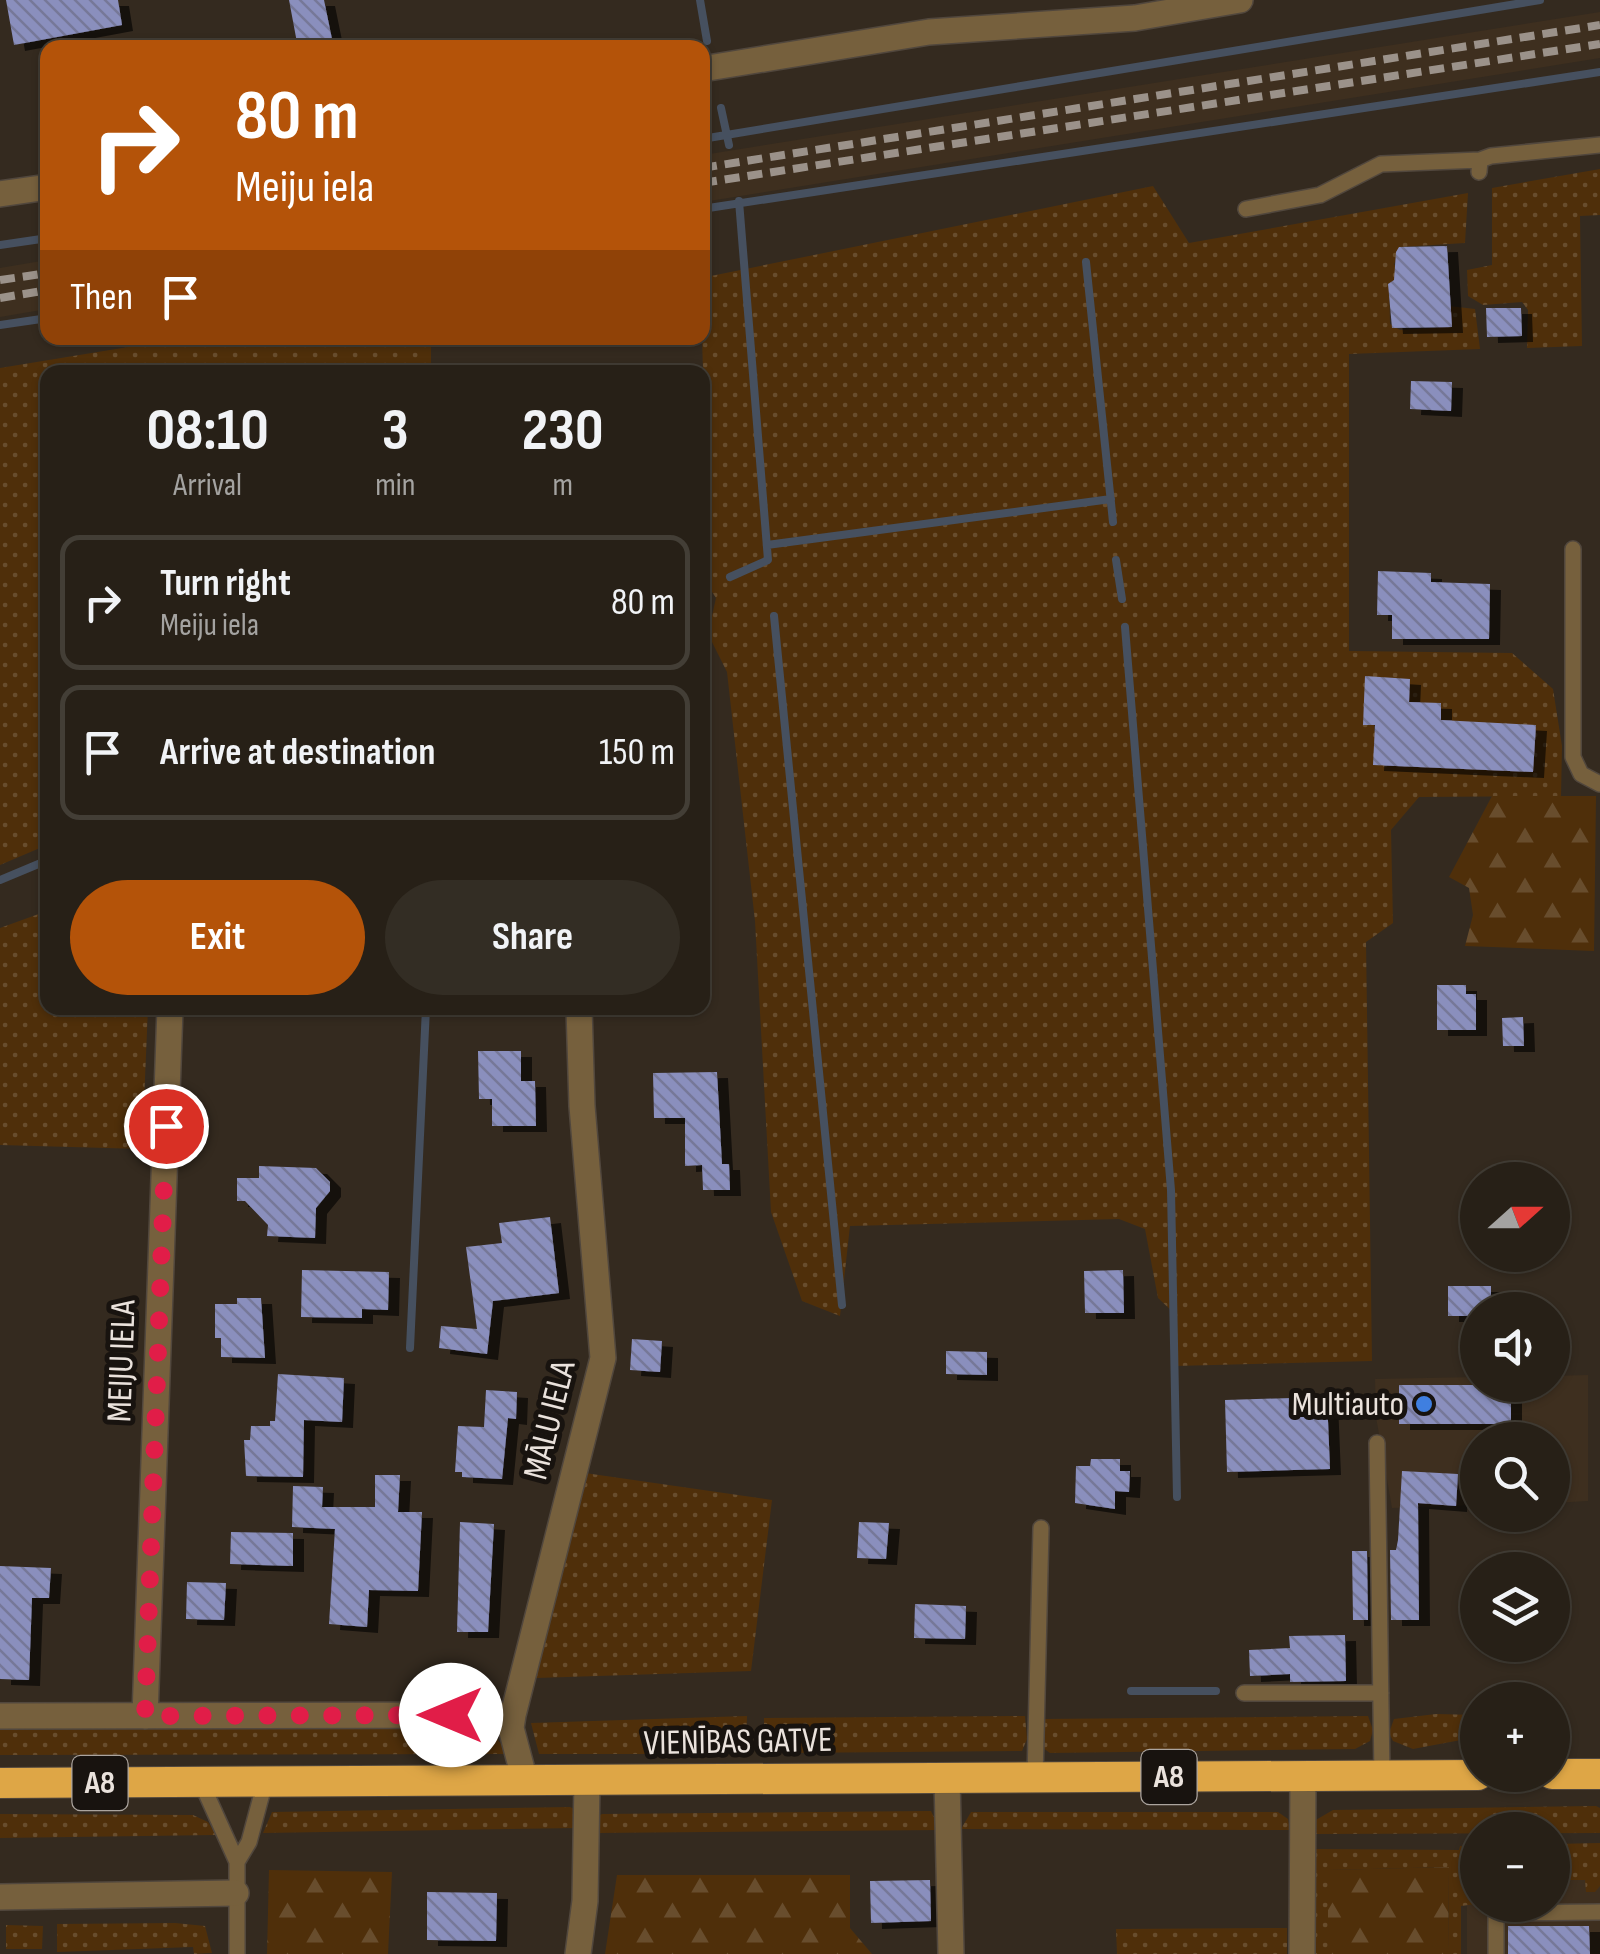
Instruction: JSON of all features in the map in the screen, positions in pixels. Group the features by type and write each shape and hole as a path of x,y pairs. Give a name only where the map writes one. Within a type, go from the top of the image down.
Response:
{"highway":[{"path":"1570,1774 1600,1774"},
{"name":"VIENĪBAS GATVE","path":"0,1783 1460,1775"}],"street":[{"path":"710,68 929,32 1025,29 1135,18 1240,0"},
{"path":"0,194 40,188"},
{"name":"MEIJU IELA","path":"145,1716 170,1015"},
{"name":"MĀLU IELA","path":"525,1781 511,1728 602,1358 582,1106 579,1015"},
{"path":"0,1716 514,1715"},
{"path":"1302,1954 1303,1776"},
{"path":"947,1778 951,1954"},
{"path":"578,1954 585,1901 587,1781"},
{"path":"0,1897 236,1893"}],"lane":[{"path":"1246,209 1320,195 1381,164 1480,165 1600,145"},
{"path":"1573,550 1573,757 1581,774 1600,784"},
{"path":"1377,1443 1382,1775"},
{"path":"1035,1778 1041,1528"},
{"path":"1244,1693 1381,1693"},
{"path":"201,1782 236,1862 237,1954"},
{"path":"236,1862 249,1842 265,1782"},
{"path":"1496,1954 1496,1912 1600,1912"}],"shaded area":[{"path":"1600,12 1600,58 710,201 710,154"},
{"path":"40,261 40,310 0,317 0,268"},
{"path":"1588,1375 1588,1501 1570,1502 1570,1422 1460,1422 1460,1506 1392,1508 1376,1417 1375,1379 1460,1377 1460,1402 1570,1402 1570,1376"},
{"path":"1570,1864 1600,1865 1600,1954 1467,1954 1467,1922 1570,1922"}],"green space":[{"path":"1600,169 1600,215 1580,216 1582,346 1527,348 1528,310 1522,302 1483,305 1468,296 1467,270 1492,265 1492,188"},
{"path":"1153,186 1189,243 1468,193 1465,243 1400,247 1394,265 1400,266 1400,280 1389,284 1390,324 1400,330 1449,327 1449,306 1475,309 1480,349 1349,354 1349,651 1512,653 1553,689 1562,746 1561,796 1419,797 1391,830 1393,923 1366,942 1372,1361 1175,1366 1174,1313 1158,1298 1145,1229 1119,1219 850,1226 840,1316 802,1301 771,1212 755,921 727,672 710,638 716,598 710,589 710,365 703,365 702,345 710,345 710,276"},
{"path":"140,345 431,345 431,365 40,365 40,848 0,865 0,368"},
{"path":"1492,796 1596,796 1594,951 1465,946 1473,915 1469,888 1449,877"},
{"path":"40,914 40,1015 148,1015 142,1149 0,1145 0,928"},
{"path":"585,1473 772,1500 751,1671 536,1678"},
{"path":"1460,1715 1460,1740 1413,1749 1393,1741 1389,1733 1394,1719"},
{"path":"747,1716 746,1743 738,1750 718,1754 539,1754 531,1723"},
{"path":"1025,1716 1027,1739 1022,1751 781,1753 764,1738 764,1718"},
{"path":"1368,1716 1373,1730 1370,1741 1355,1749 1050,1753 1043,1748 1041,1719"},
{"path":"488,1727 509,1754 0,1755 0,1729"},
{"path":"1596,1806 1600,1808 1600,1833 1570,1833 1570,1812 1460,1812 1460,1833 1311,1834 1314,1821 1333,1810"},
{"path":"570,1807 579,1811 579,1828 263,1833 272,1812"},
{"path":"931,1811 940,1830 595,1833 597,1817 602,1814"},
{"path":"971,1812 1278,1812 1288,1819 1290,1830 961,1829"},
{"path":"0,1814 193,1815 208,1822 216,1835 0,1838"},
{"path":"1600,1843 1600,1886 1595,1892 1586,1892 1585,1880 1570,1880 1570,1844"},
{"path":"1460,1846 1461,1954 1448,1954 1449,1867 1329,1870 1328,1954 1312,1954 1312,1849 1459,1850"},
{"path":"1449,1867 1448,1954 1328,1954 1328,1870"},
{"path":"269,1870 392,1872 388,1954 267,1954"},
{"path":"617,1875 850,1875 850,1928 872,1954 605,1954"},
{"path":"57,1924 205,1926 212,1953 194,1954 193,1947 57,1952"},
{"path":"6,1925 43,1926 42,1949 6,1949"},
{"path":"1287,1928 1287,1954 1117,1954 1116,1929"}],"building":[{"path":"6,0 118,0 122,25 14,45"},
{"path":"289,0 324,0 332,40 296,40"},
{"path":"1447,246 1452,327 1392,328 1388,284 1394,280 1399,247"},
{"path":"1486,308 1521,308 1522,336 1487,337"},
{"path":"1411,381 1452,382 1451,411 1410,409"},
{"path":"1378,571 1431,573 1431,582 1490,584 1489,639 1392,639 1392,615 1377,615"},
{"path":"1365,676 1410,679 1409,702 1441,703 1441,720 1536,725 1533,772 1373,765 1375,725 1363,725"},
{"path":"1437,985 1466,985 1466,994 1476,994 1476,1030 1437,1030"},
{"path":"1523,1017 1524,1046 1503,1046 1502,1018"},
{"path":"478,1051 521,1051 521,1081 535,1081 536,1126 492,1126 492,1099 479,1099"},
{"path":"717,1072 722,1164 729,1164 730,1190 703,1190 702,1165 685,1166 685,1118 654,1118 653,1073"},
{"path":"259,1166 316,1168 330,1182 330,1191 316,1208 315,1238 267,1236 268,1225 245,1201 237,1201 237,1178 259,1178"},
{"path":"550,1217 559,1293 493,1301 487,1354 439,1348 441,1326 477,1329 466,1247 502,1243 499,1223"},
{"path":"302,1270 389,1272 388,1310 362,1309 362,1318 301,1317"},
{"path":"1123,1270 1124,1313 1085,1313 1084,1271"},
{"path":"1448,1286 1491,1286 1491,1292 1460,1292 1460,1316 1448,1316"},
{"path":"237,1298 261,1298 265,1358 221,1357 221,1338 215,1338 215,1304 237,1304"},
{"path":"632,1339 662,1341 660,1372 630,1370"},
{"path":"946,1351 987,1352 987,1375 946,1374"},
{"path":"278,1374 344,1378 342,1422 304,1420 303,1477 246,1476 244,1440 250,1440 251,1426 270,1426 270,1421 275,1421"},
{"path":"1399,1385 1460,1385 1460,1402 1511,1402 1511,1422 1399,1424"},
{"path":"486,1390 517,1392 516,1419 508,1418 502,1479 462,1477 462,1472 455,1472 458,1426 484,1427"},
{"path":"1327,1397 1330,1469 1227,1472 1225,1400"},
{"path":"1091,1459 1120,1459 1120,1471 1130,1471 1129,1492 1115,1491 1115,1509 1075,1503 1076,1466 1090,1466"},
{"path":"1402,1471 1458,1474 1456,1506 1418,1503 1419,1620 1391,1620 1390,1550 1396,1550 1398,1540"},
{"path":"375,1475 400,1475 398,1512 422,1512 418,1591 369,1590 367,1627 329,1624 335,1529 292,1527 293,1486 323,1487 322,1507 375,1507"},
{"path":"460,1522 494,1524 488,1632 457,1632"},
{"path":"859,1522 889,1523 886,1559 857,1558"},
{"path":"231,1532 293,1533 293,1566 230,1564"},
{"path":"1352,1551 1367,1551 1368,1620 1353,1620"},
{"path":"0,1566 51,1568 49,1598 32,1598 29,1680 0,1679"},
{"path":"187,1582 226,1583 224,1620 186,1619"},
{"path":"915,1604 966,1606 965,1639 914,1638"},
{"path":"1345,1635 1346,1681 1290,1682 1290,1674 1250,1676 1249,1650 1290,1648 1289,1636"},
{"path":"930,1880 931,1921 871,1923 870,1881"},
{"path":"427,1892 497,1893 496,1941 427,1940"},
{"path":"1508,1926 1589,1926 1590,1954 1508,1954"}],"waterway":[{"path":"700,0 707,40"},
{"path":"710,138 1540,0"},
{"path":"710,208 1600,72"},
{"path":"721,108 729,145"},
{"path":"730,577 768,560 739,201"},
{"path":"0,245 40,239"},
{"path":"1086,262 1113,522"},
{"path":"0,325 40,319"},
{"path":"767,545 1111,499"},
{"path":"1116,560 1122,599"},
{"path":"774,616 842,1305"},
{"path":"1125,627 1171,1190 1177,1497"},
{"path":"0,880 40,863"},
{"path":"410,1348 426,1015"},
{"path":"1131,1691 1216,1691"}],"railway":[{"path":"710,167 1600,25"},
{"path":"710,182 1600,44"},
{"path":"0,280 40,274"},
{"path":"0,298 40,291"}],"place":[{"name":"Multiauto","path":"1424,1404"}],"route":[{"path":"166,1126 145,1716 451,1715"}]}
